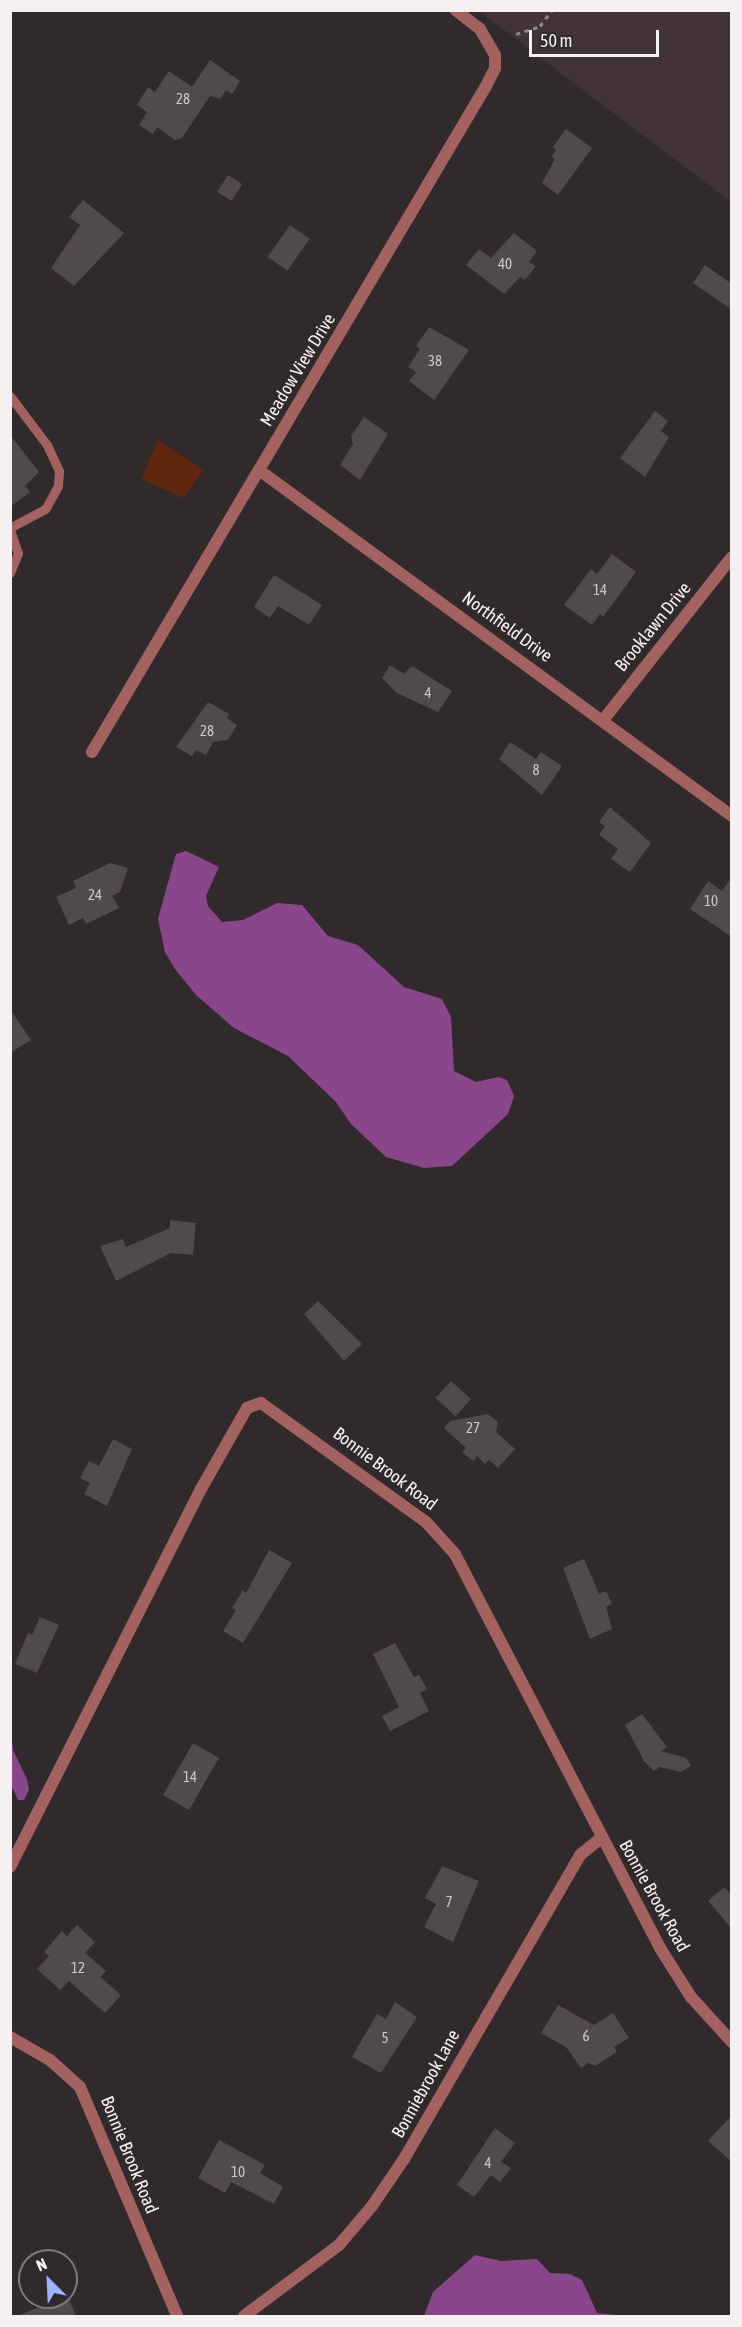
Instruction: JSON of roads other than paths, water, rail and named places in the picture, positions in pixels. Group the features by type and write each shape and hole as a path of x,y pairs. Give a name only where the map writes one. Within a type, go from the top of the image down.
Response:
{"street":[{"name":"Meadow View Drive","path":"92,752 495,68 495,55 480,29 456,10"},
{"name":"Northfield Drive","path":"259,470 604,719 732,816"},
{"name":"Brooklawn Drive","path":"604,719 732,557"},
{"name":"Bonnie Brook Road","path":"10,1867 201,1489 248,1408 261,1403 426,1522 455,1554 660,1948 692,1997 732,2042"},
{"name":"Bonniebrook Lane","path":"244,2316 339,2245 372,2206 404,2159 580,1855 602,1838"},
{"name":"Bonnie Brook Road","path":"10,2037 50,2060 80,2087 177,2316"}],"lane":[{"path":"10,396 47,445 59,471 58,486 45,509 10,529 18,553 10,573"}]}
